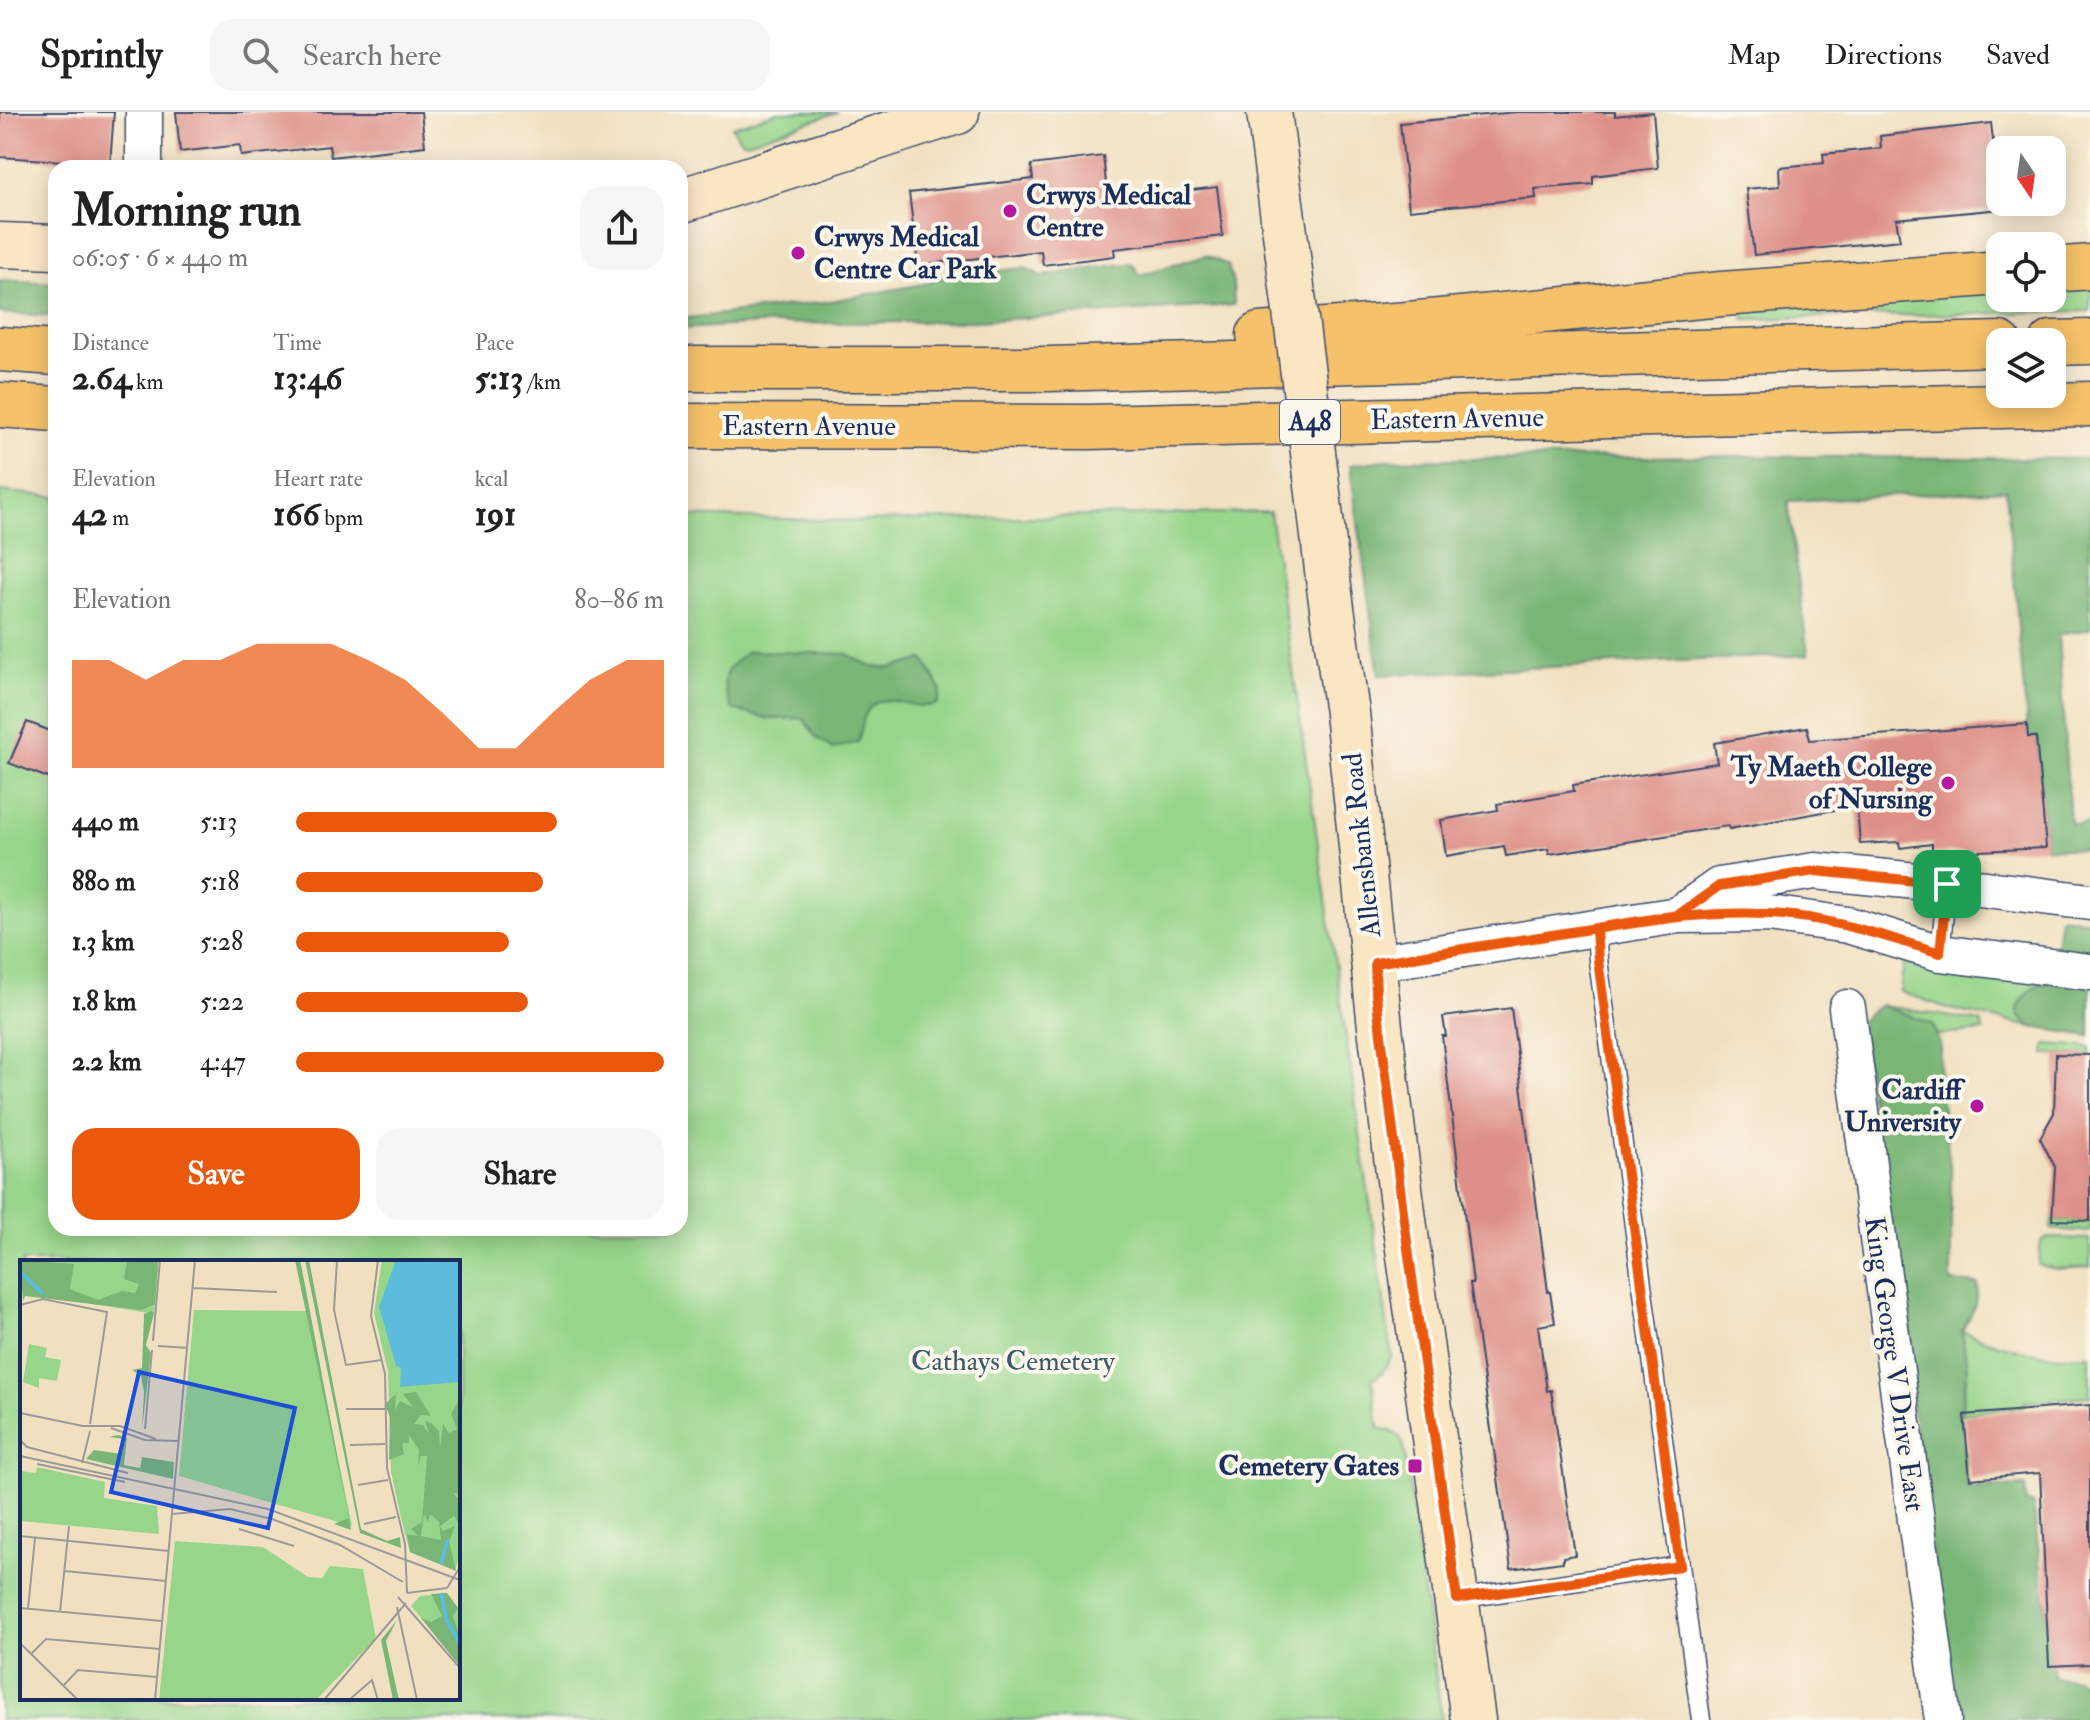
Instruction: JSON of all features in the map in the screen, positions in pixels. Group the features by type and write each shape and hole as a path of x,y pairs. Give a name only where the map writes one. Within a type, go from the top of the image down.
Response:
{"highway":[{"path":"2066,269 2090,267"},
{"path":"1048,369 1194,339 1408,324 1722,294 1986,274"},
{"path":"2066,343 2090,342"},
{"name":"Eastern Avenue","path":"688,369 1048,369 1986,344"},
{"path":"0,349 48,352"},
{"name":"Eastern Avenue","path":"688,426 1090,427 2090,404"},
{"path":"0,405 48,408"},
{"path":"1940,408 2062,431 2090,432"}],"street":[{"path":"144,112 144,160"},
{"path":"688,198 957,112"},
{"name":"Allensbank Road","path":"1269,112 1347,713 1376,994 1404,1220 1473,1720"},
{"path":"0,245 48,247"},
{"path":"1678,915 1719,886 1815,871 2090,902"},
{"path":"1375,963 1678,915 1769,914 1848,925 1940,953 2090,972"},
{"name":"King George V Drive East","path":"1847,1008 1943,1720"}],"lane":[{"path":"1940,953 1947,884"},
{"path":"1596,929 1701,1720"},
{"path":"1457,1599 1680,1566"}],"green space":[{"path":"778,112 838,112 747,142 740,139 732,127"},
{"path":"1205,255 1228,265 1234,305 976,321 761,324 688,329 688,318 825,302 929,283 945,276 1025,268 1042,276 1132,263 1140,275"},
{"path":"0,280 48,283 48,316 0,313"},
{"path":"2090,283 2090,311 2066,312 2066,284"},
{"path":"1986,290 1986,312 2047,312 1744,319 1743,307"},
{"path":"1724,456 2090,459 2090,629 2058,635 2070,824 2090,823 2090,850 2046,848 2036,737 2028,737 2006,490 1788,501 1808,655 1379,675 1350,465 1384,460"},
{"name":"Cathays Cemetery","path":"0,491 48,496 48,1236 688,1236 688,516 859,521 1270,512 1392,1356 1382,1373 1372,1379 1379,1428 1396,1434 1404,1448 1442,1720 0,1720"},
{"path":"748,651 847,654 872,667 892,668 924,659 941,690 938,703 920,706 882,701 874,704 865,714 858,742 833,749 816,737 803,718 769,719 732,709 725,690 725,676"},
{"path":"2060,916 2090,921 2090,960 2055,954"},
{"path":"1904,963 2050,983 2019,1016 2032,1027 1954,1010 1900,992"},
{"path":"2048,983 2090,984 2090,1036 2032,1027 2019,1016 2018,1006 2027,994"},
{"path":"1881,1005 1981,1022 1983,1031 1938,1035 1932,1024"},
{"path":"1881,1005 1932,1024 1940,1044 1939,1079 1951,1173 1951,1282 1978,1284 1976,1305 1962,1331 1967,1369 1961,1413 1967,1488 2025,1486 2026,1503 2033,1504 2054,1677 2077,1679 2090,1688 2090,1720 1955,1720 1860,1022"},
{"path":"2046,1044 2090,1047 2090,1055 2045,1054"},
{"path":"2052,1220 2090,1221 2090,1232 2051,1229"},
{"path":"2046,1238 2090,1239 2090,1267 2056,1269 2038,1265 2041,1241"},
{"path":"1962,1331 2024,1351 2057,1356 2090,1355 2090,1396 2024,1402 2024,1407 1961,1413 1967,1369"}],"building":[{"path":"0,112 114,112 110,160 0,157"},
{"path":"176,112 421,112 425,146 331,157 329,146 241,156 240,145 180,152"},
{"path":"1517,112 1615,112 1615,116 1653,112 1658,168 1593,176 1593,184 1535,189 1536,198 1409,210 1400,123"},
{"path":"1991,123 1993,136 1986,136 1986,210 1896,219 1900,240 1754,255 1746,189 1780,186 1779,167 1824,163 1823,154 1881,148 1880,136"},
{"name":"Crwys Medical Centre","path":"1103,156 1108,200 1217,187 1223,236 1114,249 1115,256 1043,265 1041,251 918,265 909,193 1033,179 1031,165"},
{"path":"27,722 48,730 48,778 9,763"},
{"path":"2027,724 2028,737 2036,737 2046,848 1932,853 1932,844 1900,848 1899,842 1860,844 1857,806 1729,829 1728,826 1549,854 1548,849 1506,856 1504,846 1446,856 1441,820 1498,810 1497,804 1574,791 1573,785 1717,763 1714,743 1807,727 1810,740"},
{"path":"1511,1008 1548,1292 1555,1323 1538,1326 1547,1391 1551,1390 1575,1555 1563,1557 1563,1562 1511,1569 1470,1283 1473,1283 1442,1036 1446,1036 1443,1017"},
{"path":"2056,1054 2090,1055 2090,1221 2052,1220 2055,1167 2040,1138 2054,1113"},
{"path":"2090,1405 2090,1664 2049,1666 2040,1473 1970,1479 1964,1415"}],"place":[{"name":"Crwys Medical Centre","path":"1010,211"},
{"name":"Crwys Medical Centre Car Park","path":"798,253"},
{"name":"Ty Maeth College of Nursing","path":"1948,783"},
{"name":"Cardiff University","path":"1977,1106"},
{"name":"Cemetery Gates","path":"1415,1466"}],"route":[{"path":"1947,884 1815,871 1719,886 1678,915 1375,963 1376,994 1404,1220 1457,1599 1680,1566 1596,929 1678,915 1769,914 1848,925 1940,953 1947,884"}]}
